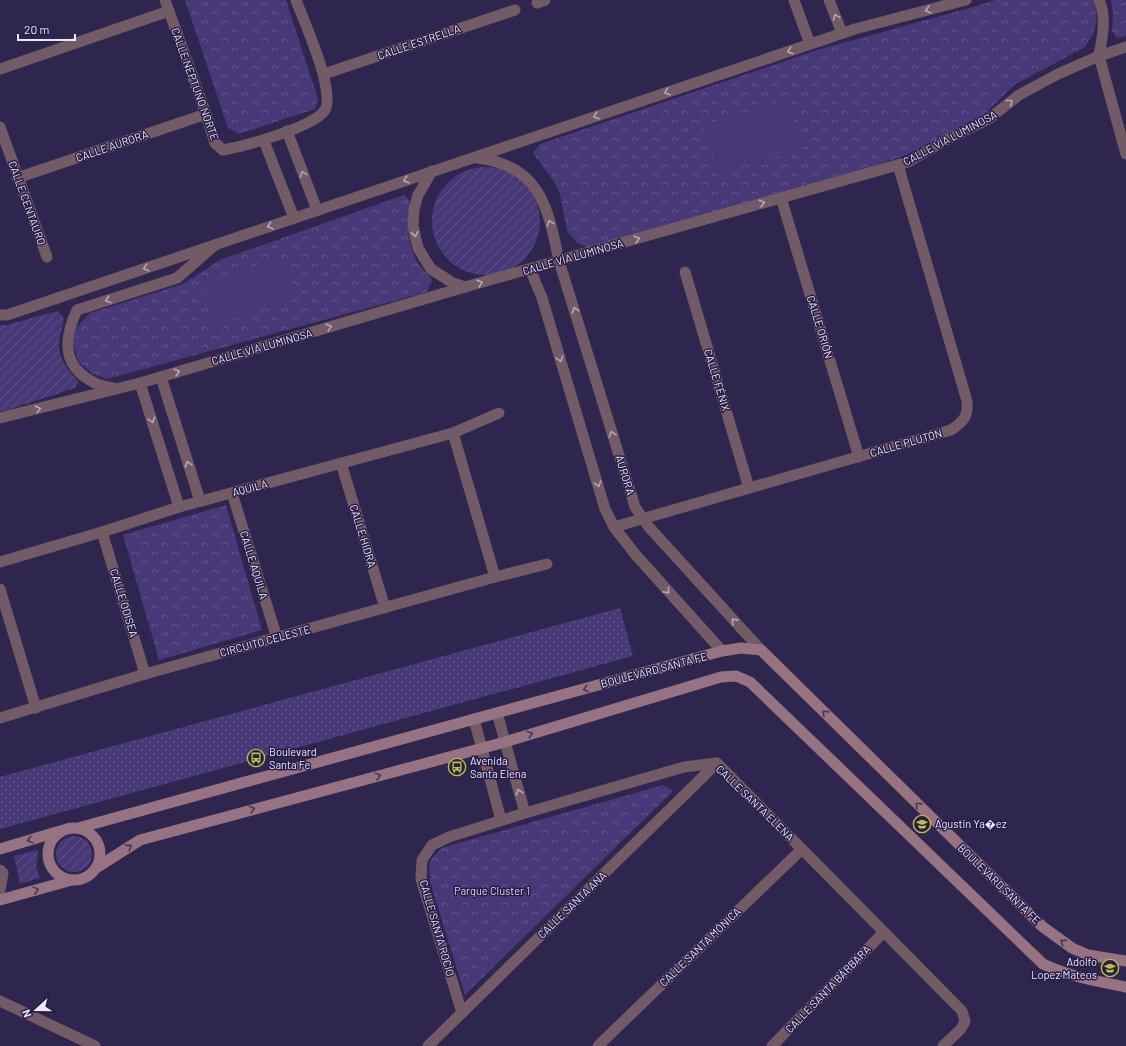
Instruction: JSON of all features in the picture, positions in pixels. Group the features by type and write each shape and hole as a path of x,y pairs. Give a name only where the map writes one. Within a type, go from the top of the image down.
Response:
{"main road":[{"name":"BOULEVARD SANTA FE","path":"78,828 722,651 741,648 760,650 1043,928 1063,942 1088,955 1126,962"},
{"path":"0,900 86,877 96,868 140,840 505,742 721,677 736,676 750,682 1043,964 1061,972 1084,979 1126,987"},
{"path":"0,849 69,828 78,828 93,836 98,843 100,852 96,868"},
{"path":"61,831 54,836 50,843 48,860 51,868 57,874 72,880"}],"street":[{"name":"CALLE NEPTUNO NORTE","path":"165,0 215,143 223,150 264,141 320,117 326,109 327,96 324,74"},
{"path":"296,0 324,74"},
{"path":"794,0 810,44"},
{"path":"829,0 842,34"},
{"path":"0,315 7,315 810,44 966,0"},
{"path":"1099,0 1104,18 1099,56 1126,154"},
{"name":"CALLE ESTRELLA","path":"324,74 515,10"},
{"path":"0,69 169,11"},
{"name":"CALLE VÍA LUMINOSA","path":"0,418 140,383 465,287 908,162 944,141 990,118 1019,95 1058,74 1126,46"},
{"name":"CALLE AURORA","path":"17,178 206,114"},
{"name":"CALLE CENTAURO","path":"0,127 17,178 47,257"},
{"path":"287,131 317,210"},
{"path":"264,141 294,218"},
{"path":"473,158 501,162 522,174 532,182 546,211 555,239 559,261"},
{"name":"CALLE PLUTÓN","path":"614,527 951,430 962,422 968,411 967,400 898,165"},
{"path":"432,172 418,195 414,209 414,226 418,248 431,269 453,283 465,287"},
{"name":"CALLE ORIÓN","path":"781,198 859,457"},
{"path":"116,389 96,383 84,376 76,368 68,352 67,337 72,320 77,310 177,278 215,245"},
{"name":"AURORA","path":"559,261 635,507 642,519 760,650"},
{"path":"530,269 542,298 605,509 614,527 668,592 722,651"},
{"name":"CALLE FÉNIX","path":"685,272 749,488"},
{"path":"161,377 200,501"},
{"path":"140,383 179,507"},
{"name":"AQUILA","path":"0,562 102,532 179,507 453,432 499,413"},
{"path":"453,432 495,577"},
{"name":"CALLE HIDRA","path":"341,463 385,608"},
{"name":"CALLE AQUILA","path":"232,493 277,638"},
{"name":"CALLE ODISEA","path":"102,532 145,674"},
{"name":"CIRCUITO CELESTE","path":"0,718 145,674 547,564"},
{"path":"0,589 36,708"},
{"path":"497,714 525,813"},
{"path":"474,719 501,820"},
{"name":"CALLE SANTA ELENA","path":"432,845 449,837 501,820 684,767 717,763 962,1011 965,1021 961,1029 943,1046"},
{"name":"CALLE SANTA ANA","path":"428,1046 717,763"},
{"name":"CALLE SANTA ROCÍO","path":"432,845 422,860 421,879 462,1012"},
{"name":"CALLE SANTA MÓNICA","path":"598,1046 802,849"},
{"path":"0,870 3,873 0,890"},
{"name":"CALLE SANTA BÁRBARA","path":"772,1046 884,932"},
{"path":"0,1001 95,1046"}],"green space":[{"path":"185,0 286,0 318,99 315,109 239,134 228,128"},
{"path":"996,0 1093,0 1096,14 1096,25 1092,36 1085,47 1014,85 981,118 906,155 855,173 590,248 577,243 567,231 560,194 553,180 533,153 540,144 814,51"},
{"path":"1111,0 1126,0 1126,36 1117,38 1112,31 1113,14"},
{"path":"788,100 802,149 718,172 704,124"},
{"path":"486,167 507,171 524,183 536,200 540,221 536,242 524,259 507,271 486,275 465,271 448,259 436,242 432,221 436,200 448,183 465,171"},
{"path":"404,195 410,201 408,231 413,253 418,263 432,280 427,292 107,379 93,374 79,362 73,344 76,328 90,313 183,284 220,260"},
{"path":"283,257 297,298 214,325 201,284"},
{"path":"58,311 64,318 59,342 60,353 67,368 78,381 75,388 0,411 0,325 6,325"},
{"path":"226,505 262,630 159,660 123,535"},
{"path":"620,608 633,656 0,829 0,777"},
{"name":"Parque Cluster 1","path":"663,785 673,791 465,995 430,882 429,862 441,848"},
{"path":"78,836 87,841 91,847 91,861 87,867 78,872 70,872 61,867 57,861 56,850 61,841 67,837"},
{"path":"38,850 36,866 40,878 20,884 14,856"}],"place":[{"name":"Boulevard Santa Fe","path":"256,758"},
{"name":"Avenida Santa Elena","path":"457,767"},
{"name":"Agustin Ya�ez","path":"922,824"},
{"name":"Adolfo Lopez Mateos","path":"1110,968"}]}
